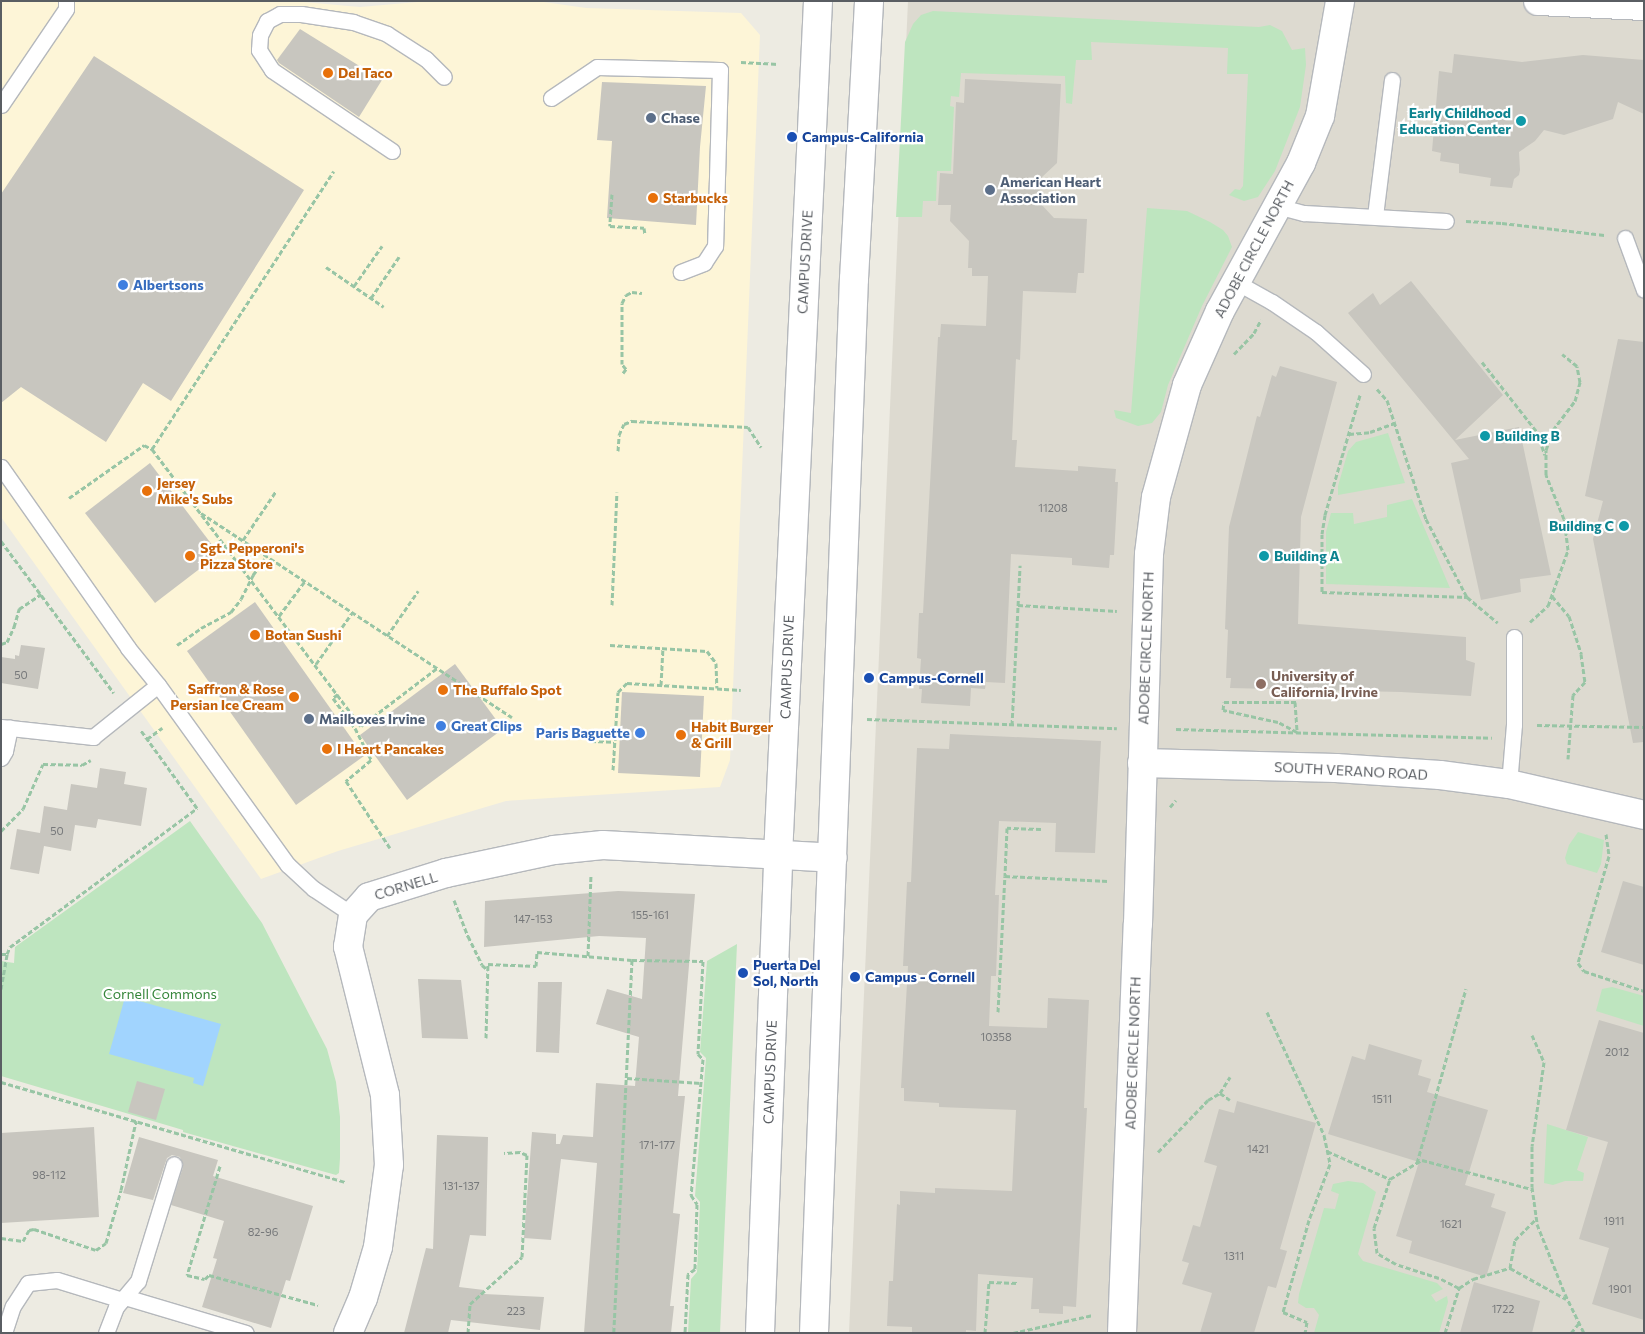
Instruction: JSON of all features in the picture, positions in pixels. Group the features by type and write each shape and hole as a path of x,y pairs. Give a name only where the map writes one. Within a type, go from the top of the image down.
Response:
{"street":[{"name":"CAMPUS DRIVE","path":"760,1333 778,856 818,1"},
{"path":"814,1333 854,279 869,1"},
{"name":"ADOBE CIRCLE NORTH","path":"1122,1333 1149,554 1156,497 1187,385 1220,311 1301,162 1320,116 1340,1"},
{"path":"1538,1 1644,6"},
{"name":"SOUTH VERANO ROAD","path":"1142,764 1336,768 1440,775 1509,784 1558,794 1644,816"},
{"name":"CORNELL","path":"353,915 369,897 446,873 554,850 604,845 833,858"},
{"path":"348,1333 363,1298 378,1247 389,1166 385,1095 348,947 353,915"}],"lane":[{"path":"1,105 66,9 66,1"},
{"path":"392,151 272,70 260,50 260,35 267,21 280,14 301,14 353,22 387,34 426,59 444,77"},
{"path":"551,98 597,67 720,70 715,246 704,263 682,272"},
{"path":"1375,216 1392,80"},
{"path":"1277,206 1304,214 1446,221"},
{"path":"1625,238 1644,290"},
{"path":"1236,282 1272,302 1316,332 1363,374"},
{"path":"1,467 128,648 158,685 288,865 314,889 353,915"},
{"path":"1509,784 1514,725 1514,637"},
{"path":"1,758 5,751 5,728 93,737 158,685"},
{"path":"106,1333 116,1307 138,1281 174,1164"},
{"path":"4,1333 12,1306 28,1283 57,1280 246,1333"}],"path":[{"path":"732,61 778,64"},
{"path":"152,449 334,171"},
{"path":"612,194 610,226 644,228 645,234"},
{"path":"1446,221 1502,223 1625,238"},
{"path":"354,286 382,246"},
{"path":"371,298 399,256"},
{"path":"326,267 384,307"},
{"path":"623,373 626,369 622,364 622,303 626,295 632,292 642,293"},
{"path":"1228,360 1254,333 1272,302"},
{"path":"1363,374 1387,400 1426,519 1467,597 1514,637 1548,606 1568,550 1564,519 1546,476 1546,458 1554,430 1575,401 1580,382 1577,366 1562,354"},
{"path":"1482,362 1537,432 1546,458"},
{"path":"1363,374 1359,401 1325,515 1322,534 1322,592 1467,597"},
{"path":"618,451 619,435 624,424 632,421 748,427 762,447"},
{"path":"1350,434 1370,432 1395,423"},
{"path":"69,498 144,444 152,449 361,726"},
{"path":"243,540 276,491"},
{"path":"612,605 617,492"},
{"path":"199,511 512,717"},
{"path":"1,541 197,808 10,947 1,989"},
{"path":"177,645 201,628 231,612 267,556"},
{"path":"1012,724 1020,565"},
{"path":"279,616 305,581"},
{"path":"387,636 418,591"},
{"path":"1,644 7,642 19,610 40,594"},
{"path":"1552,596 1569,616 1581,654 1585,682 1573,695 1568,759"},
{"path":"1018,605 1117,611"},
{"path":"316,664 352,613"},
{"path":"610,645 707,651 716,663 717,688"},
{"path":"661,685 663,648"},
{"path":"355,728 361,726 437,668"},
{"path":"613,770 618,692 627,683 741,690"},
{"path":"338,694 333,698 355,728 371,760 346,781 390,848"},
{"path":"1224,702 1297,702 1297,733 1278,722 1223,710 1224,702"},
{"path":"866,719 1120,728"},
{"path":"1176,729 1492,738 1514,725 1644,727"},
{"path":"591,741 614,742"},
{"path":"1,830 22,809 43,764 82,765 93,758"},
{"path":"998,1012 1007,828 1041,829"},
{"path":"1606,834 1609,856 1578,963 1584,971 1644,991"},
{"path":"588,956 592,870"},
{"path":"1005,876 1108,881"},
{"path":"452,897 482,965 488,970"},
{"path":"486,1038 488,964 536,966 537,952 632,960 703,961 698,1054 703,1058 691,1195 697,1204 694,1269 688,1274 685,1333"},
{"path":"1,954 7,954"},
{"path":"614,1333 632,960"},
{"path":"1417,1164 1466,989"},
{"path":"1267,1012 1324,1135 1330,1164 1310,1220 1283,1312 1306,1322 1305,1333"},
{"path":"1532,1035 1544,1062 1532,1146 1532,1189 1536,1219 1567,1300 1584,1333"},
{"path":"1157,1153 1208,1100 1220,1093 1230,1077"},
{"path":"627,1078 701,1084"},
{"path":"1,1082 345,1182"},
{"path":"1220,1093 1230,1100"},
{"path":"1,1238 23,1241 29,1230 34,1229 96,1250 106,1243 121,1190 136,1121"},
{"path":"1327,1150 1390,1179"},
{"path":"468,1333 470,1304 522,1257 527,1156 520,1152 504,1153"},
{"path":"1459,1288 1439,1278 1396,1264 1377,1253 1374,1228 1390,1179 1422,1160 1532,1189"},
{"path":"220,1166 187,1275 205,1279 209,1275 318,1305"},
{"path":"1510,1268 1515,1240 1536,1219"},
{"path":"1445,1333 1459,1288 1473,1279 1510,1268 1567,1300"},
{"path":"985,1333 989,1282 1019,1283"},
{"path":"1013,1333 1093,1315"},
{"path":"1571,1333 1579,1323"}],"shaded area":[{"path":"1,1 292,1 360,7 429,1 537,1 586,8 741,13 760,35 730,760 720,787 506,801 338,851 261,879 1,517"},
{"name":"University of California, Irvine","path":"908,1 1644,1 1644,1333 849,1333"}],"green space":[{"path":"933,11 1259,27 1270,25 1282,31 1292,50 1305,48 1306,65 1300,107 1275,171 1258,197 1244,201 1229,195 1235,189 1240,190 1243,186 1248,74 1227,74 1228,48 1091,42 1092,60 1076,60 1072,104 1066,103 1065,76 961,73 959,97 951,96 950,106 954,107 951,171 937,171 936,201 923,201 922,217 896,217 905,42 913,24 921,15"},
{"path":"1147,208 1187,211 1223,230 1228,236 1232,247 1202,306 1168,385 1161,412 1152,423 1138,426 1116,418 1114,410 1131,413"},
{"path":"1388,433 1405,483 1338,495 1338,486 1348,451 1356,442"},
{"path":"1412,499 1450,588 1326,584 1326,532 1331,513 1353,513 1354,524 1387,517 1387,505"},
{"name":"Cornell Commons","path":"190,821 262,923 327,1049 336,1082 340,1117 339,1173 336,1175 183,1132 183,1130 1,1076 1,961 14,963 15,947"},
{"path":"1578,832 1604,840 1601,864 1597,873 1567,864 1565,858 1569,845"},
{"path":"737,944 720,1333 688,1333 691,1279 697,1272 700,1202 695,1196 706,1058 700,1052 707,961"},
{"path":"1612,987 1644,996 1644,1026 1596,1011 1602,989"},
{"path":"1547,1124 1588,1137 1577,1170 1584,1173 1583,1181 1565,1181 1553,1185 1544,1183"},
{"path":"1348,1181 1363,1183 1376,1192 1358,1254 1363,1261 1437,1283 1443,1289 1431,1295 1436,1302 1447,1296 1448,1302 1439,1333 1314,1333 1319,1315 1314,1308 1306,1308 1298,1303 1299,1294 1324,1208 1335,1209 1339,1194 1331,1191 1333,1184"}],"water":[{"path":"125,997 221,1024 203,1086 193,1083 194,1078 109,1054"}],"building":[{"name":"Del Taco","path":"300,29 382,80 359,117 279,63 277,60"},
{"name":"Early Childhood Education Center","path":"1454,54 1522,62 1583,55 1644,60 1644,114 1618,102 1613,119 1564,135 1544,130 1535,141 1519,152 1520,170 1519,175 1514,179 1512,188 1490,186 1491,178 1459,173 1459,164 1440,161 1441,153 1432,151 1439,71 1452,73"},
{"name":"Albertsons","path":"94,56 304,190 171,401 143,383 106,442 21,387 1,403 1,194"},
{"path":"965,79 1061,84 1057,163 1041,178 1040,203 1054,218 1087,219 1084,273 1078,273 1076,293 1023,291 1020,360 1016,359 1012,440 1017,440 1015,467 1078,471 1078,466 1116,469 1115,482 1118,482 1114,555 1110,555 1109,568 1072,565 1072,558 1011,554 1005,683 986,682 985,689 971,688 970,706 921,703 922,689 919,689 921,659 917,658 919,613 923,613 938,337 940,337 941,324 986,326 988,276 972,276 972,268 968,268 969,241 950,221 951,205 938,205 940,173 953,174 956,102 964,103"},
{"path":"602,82 706,86 700,147 696,225 607,218 612,141 597,140"},
{"name":"Building B","path":"1411,281 1503,395 1455,440 1519,427 1551,575 1520,579 1521,592 1481,600 1451,463 1469,459 1348,313 1373,293 1380,305"},
{"name":"Building C","path":"1618,339 1644,342 1644,742 1633,743 1593,539 1603,501 1585,496"},
{"name":"Building A","path":"1280,366 1337,382 1301,517 1298,624 1466,637 1466,660 1475,663 1471,696 1401,692 1230,688 1231,678 1226,678 1228,630 1225,629 1229,527 1257,416 1260,417 1272,375 1276,377"},
{"path":"150,463 219,554 155,603 85,513"},
{"path":"255,602 364,756 296,805 187,651"},
{"path":"21,645 45,648 38,689 1,683 1,657 15,659 15,655 19,656"},
{"path":"455,664 503,729 407,800 360,735"},
{"path":"622,692 704,696 700,777 618,773"},
{"path":"950,734 1101,741 1095,853 1055,852 1056,823 999,821 995,895 999,895 996,976 991,976 989,1026 1047,1028 1048,998 1089,1000 1084,1108 1087,1108 1076,1307 1063,1306 1063,1314 1039,1313 1039,1309 1031,1309 1033,1278 978,1274 976,1331 966,1330 966,1333 912,1333 912,1327 887,1326 889,1281 893,1281 897,1204 900,1205 900,1191 935,1193 935,1188 1012,1191 1016,1110 939,1107 939,1103 904,1101 904,1088 901,1088 908,966 903,966 907,882 911,882 917,748 949,749"},
{"path":"100,768 126,772 124,784 147,788 141,826 98,819 96,828 75,825 71,851 44,846 39,874 10,869 17,829 40,833 44,806 67,810 71,784 97,788"},
{"path":"1623,881 1644,887 1644,965 1601,952"},
{"path":"618,891 695,894 678,1096 685,1096 673,1213 680,1214 670,1306 674,1306 671,1333 584,1333 597,1163 561,1159 551,1240 524,1238 532,1132 556,1134 556,1144 560,1144 563,1135 593,1137 596,1083 635,1086 639,1037 596,1024 607,989 642,999 646,938 599,936 484,947 485,901"},
{"path":"418,979 461,980 468,1039 422,1038"},
{"path":"538,982 562,982 559,1053 536,1052"},
{"path":"1599,1020 1644,1033 1644,1320 1592,1304 1609,1248 1579,1239 1608,1142 1566,1130"},
{"path":"1369,1044 1422,1060 1418,1075 1431,1079 1427,1092 1488,1110 1465,1185 1495,1194 1491,1207 1506,1212 1486,1277 1409,1253 1412,1241 1396,1236 1419,1162 1328,1134 1352,1056 1365,1060"},
{"path":"137,1081 165,1089 156,1120 128,1112"},
{"path":"1237,1101 1316,1123 1280,1249 1287,1251 1276,1288 1268,1286 1254,1333 1200,1333 1212,1293 1182,1284 1189,1263 1182,1261 1193,1225 1200,1227 1217,1166 1204,1162 1219,1109 1234,1113"},
{"path":"94,1127 99,1217 1,1223 1,1133"},
{"path":"437,1135 488,1137 486,1236 470,1235 459,1287 484,1290 484,1294 544,1297 540,1330 451,1320 448,1333 404,1333 426,1248 433,1249"},
{"path":"139,1137 218,1160 213,1176 313,1206 290,1281 286,1280 271,1328 202,1307 217,1259 213,1258 224,1221 171,1205 183,1167 180,1157 172,1155 167,1158 153,1200 123,1193"},
{"path":"1474,1282 1540,1301 1532,1333 1460,1333"}],"place":[{"name":"Del Taco","path":"328,73"},
{"name":"Chase","path":"651,118"},
{"name":"Early Childhood Education Center","path":"1521,121"},
{"name":"Campus-California","path":"792,137"},
{"name":"American Heart Association","path":"990,190"},
{"name":"Starbucks","path":"653,198"},
{"name":"Albertsons","path":"123,285"},
{"name":"Building B","path":"1485,436"},
{"name":"Jersey Mike's Subs","path":"147,491"},
{"name":"Building C","path":"1624,526"},
{"name":"Sgt. Pepperoni's Pizza Store","path":"190,556"},
{"name":"Building A","path":"1264,556"},
{"name":"Botan Sushi","path":"255,635"},
{"name":"Campus-Cornell","path":"869,678"},
{"name":"University of California, Irvine","path":"1261,684"},
{"name":"The Buffalo Spot","path":"443,690"},
{"name":"Saffron & Rose Persian Ice Cream","path":"294,697"},
{"name":"Mailboxes Irvine","path":"309,719"},
{"name":"Great Clips","path":"441,726"},
{"name":"Paris Baguette","path":"640,733"},
{"name":"Habit Burger & Grill","path":"681,735"},
{"name":"I Heart Pancakes","path":"327,749"},
{"name":"Puerta Del Sol, North","path":"743,973"},
{"name":"Campus - Cornell","path":"855,977"}]}
